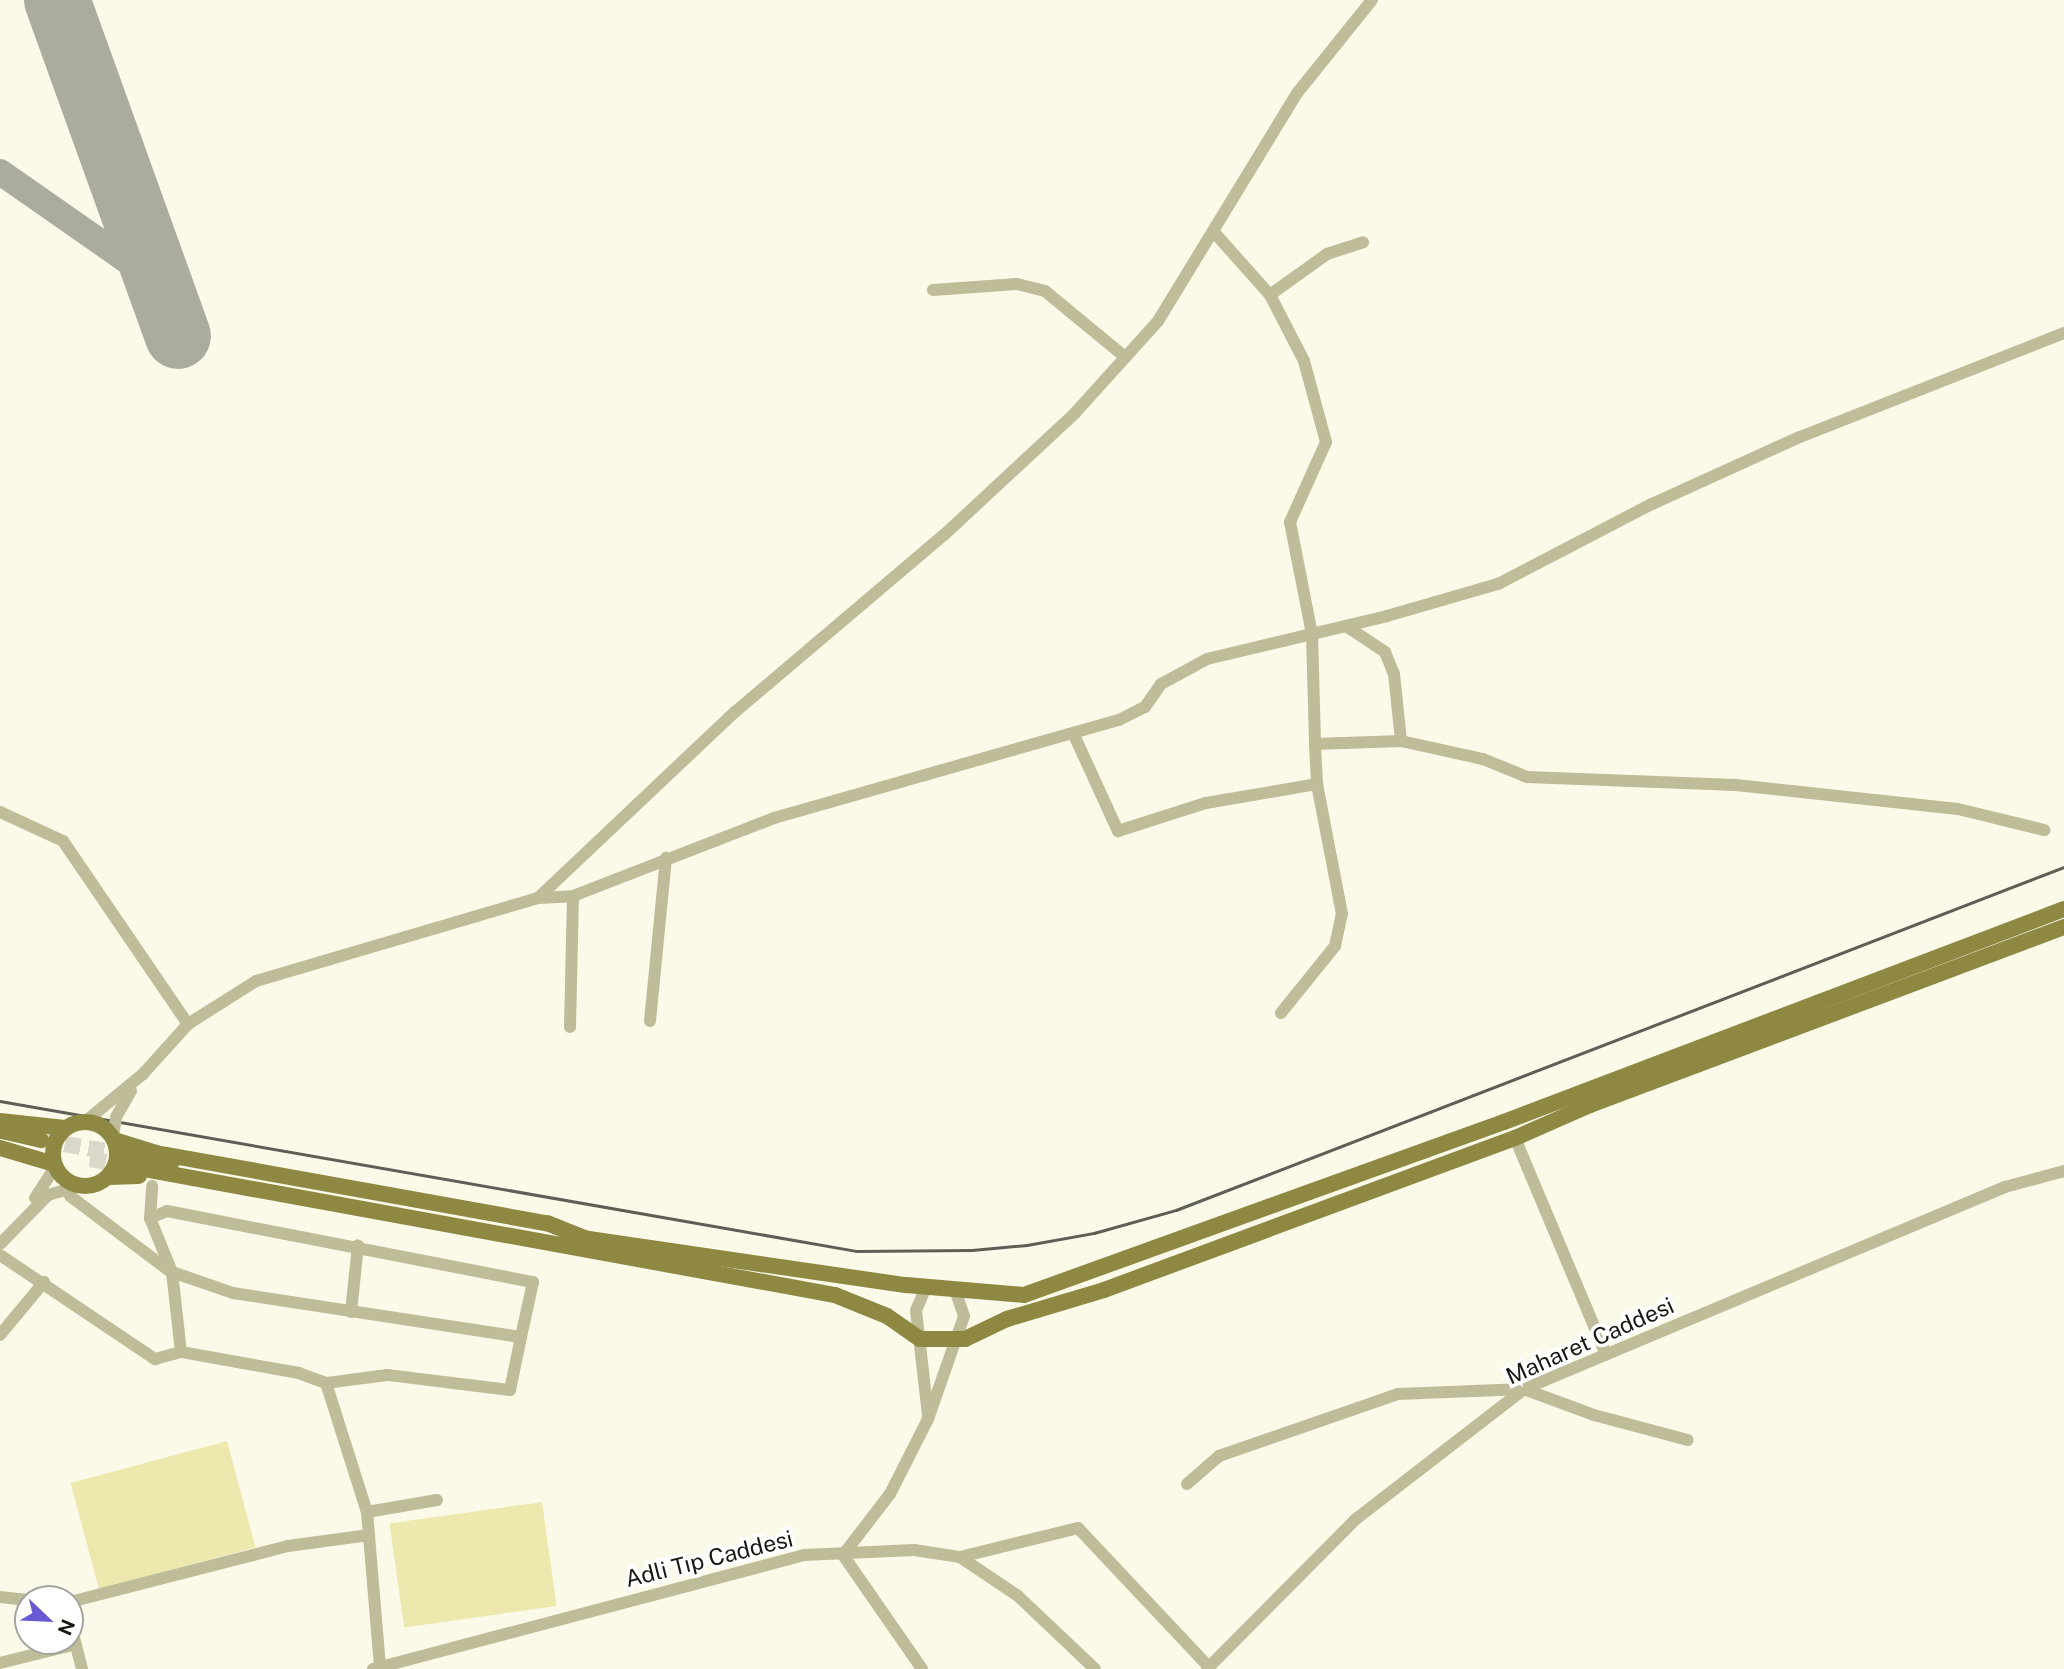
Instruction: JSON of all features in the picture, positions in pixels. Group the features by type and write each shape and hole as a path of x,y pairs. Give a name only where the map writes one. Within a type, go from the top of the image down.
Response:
{"main road":[{"path":"108,1177 148,1181 543,1250 587,1244 926,1287 1024,1296 1085,1276 2064,909"},
{"path":"128,1161 587,1244 835,1296 887,1315 920,1339 959,1339 1515,1138 1590,1105 2064,927"},
{"path":"0,1121 65,1128 86,1121 96,1123 113,1139 156,1153 547,1223 587,1244"},
{"path":"65,1128 53,1146 55,1166 75,1191 100,1183 108,1177 117,1158 113,1139"},
{"path":"0,1131 40,1144 0,1140"},
{"path":"0,1148 55,1166"}],"street":[{"path":"538,898 735,712 945,534 1075,413 1158,321 1298,92 1372,0"},
{"path":"1213,231 1270,295 1304,361 1326,442 1290,522 1312,634 1317,784 1342,914 1335,946 1281,1013"},
{"path":"1270,295 1327,254 1363,242"},
{"path":"933,290 1017,284 1045,291 1125,357"},
{"path":"86,1121 143,1074 188,1024 256,981 538,898 573,896 774,818 1074,735 1145,707 1161,684 1207,659 1346,626 1499,584 1652,504 1800,436 2064,333"},
{"path":"1346,626 1385,652 1394,674 1401,741"},
{"path":"1074,735 1118,831 1206,803 1317,784"},
{"path":"1315,744 1401,741 1483,759 1527,776 1736,785 1958,809 2044,830"},
{"path":"0,812 63,841 188,1024"},
{"path":"650,1021 666,858"},
{"path":"570,1027 573,896"},
{"path":"113,1139 116,1116 143,1074"},
{"path":"1515,1138 1606,1355"},
{"path":"3,1235 41,1192 55,1166"},
{"name":"Maharet Caddesi","path":"1208,1668 1356,1519 1524,1389 2005,1187 2064,1171"},
{"path":"148,1181 150,1218 172,1272 181,1352"},
{"path":"3,1235 48,1195 75,1191 172,1272 233,1293 521,1337"},
{"path":"0,1255 155,1359 181,1352 299,1373 326,1383 387,1375 510,1390 533,1282 358,1245 167,1211 150,1218"},
{"path":"351,1312 358,1245"},
{"path":"0,1335 44,1282"},
{"path":"926,1287 916,1310 928,1419"},
{"path":"922,1669 843,1555 890,1494 928,1419 959,1339 964,1316 956,1290"},
{"path":"326,1383 367,1512 376,1668"},
{"path":"1187,1484 1219,1456 1398,1394 1524,1389 1594,1415 1688,1440"},
{"path":"367,1512 437,1500"},
{"name":"Adli Tıp Caddesi","path":"376,1668 804,1555 914,1550 960,1557 1078,1528 1208,1668"},
{"path":"84,1598 288,1546 369,1535"},
{"path":"960,1557 1018,1596 1095,1669"},
{"path":"0,1663 32,1655"}],"shaded area":[{"path":"227,1441 255,1547 99,1589 71,1483"},
{"path":"542,1502 557,1606 404,1627 389,1523"}],"taxiway":[{"path":"0,172 159,283"}],"runway":[{"path":"57,0 178,336"}],"tunnel":[{"path":"41,1140 129,1155"},
{"path":"90,1159 127,1166"}],"railway":[{"path":"0,1101 857,1251 972,1250 1027,1245 1094,1233 1176,1210 2064,867"}]}
